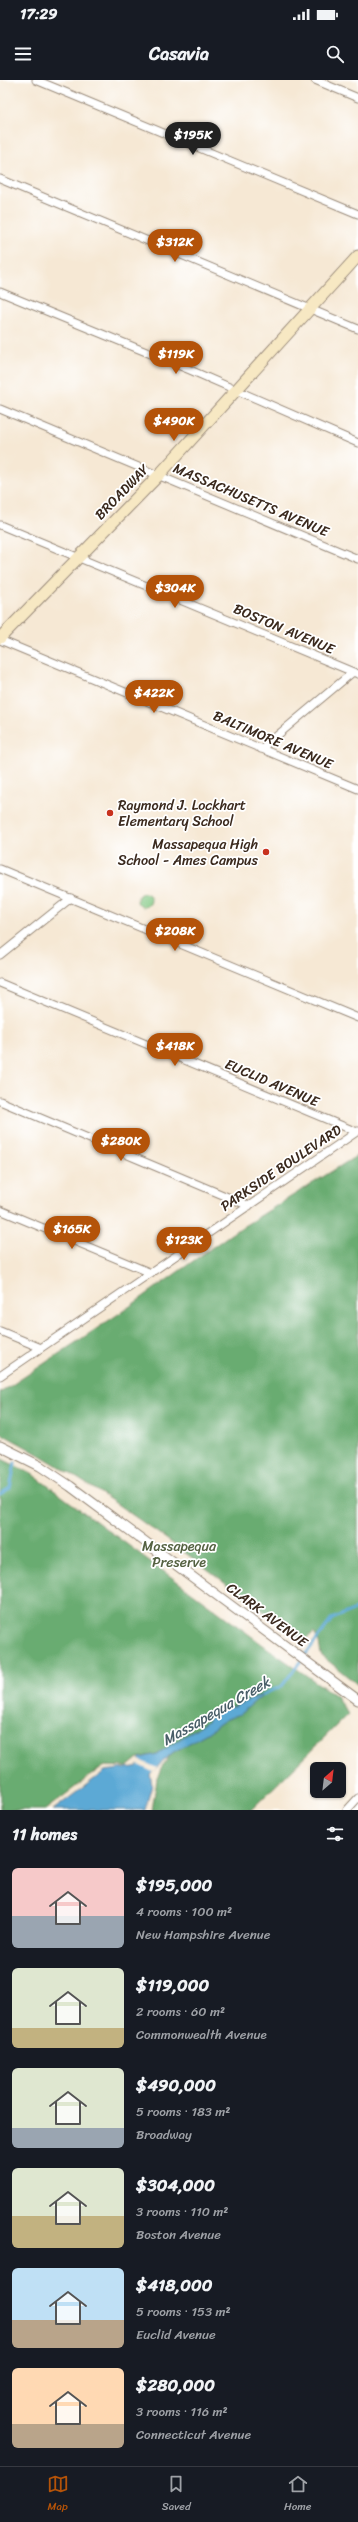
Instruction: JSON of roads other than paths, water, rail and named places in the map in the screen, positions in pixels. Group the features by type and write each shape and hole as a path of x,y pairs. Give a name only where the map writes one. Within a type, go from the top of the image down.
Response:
{"main road":[{"name":"BROADWAY","path":"0,639 159,475 237,391 358,256"}],"street":[{"path":"36,80 358,214"},
{"path":"315,80 358,98"},
{"path":"0,179 358,329"},
{"path":"0,292 358,443"},
{"name":"MASSACHUSETTS AVENUE","path":"0,409 358,559"},
{"name":"BOSTON AVENUE","path":"0,525 356,673"},
{"name":"BALTIMORE AVENUE","path":"0,639 358,789"},
{"path":"261,749 356,673"},
{"path":"0,869 358,1018"},
{"path":"0,955 71,898"},
{"name":"EUCLID AVENUE","path":"0,984 357,1132"},
{"path":"0,1101 249,1206"},
{"name":"PARKSIDE BOULEVARD","path":"0,1376 357,1132"},
{"path":"0,1210 151,1273"},
{"path":"0,1331 41,1348"},
{"name":"CLARK AVENUE","path":"0,1446 40,1466 70,1486 358,1700"},
{"path":"347,1810 358,1798"}],"water":[{"path":"265,1693 240,1714 225,1720 207,1733 172,1753 150,1774 152,1785 145,1810 53,1810 105,1771 138,1766 140,1758 157,1754 206,1722 218,1708 234,1707"}],"waterway":[{"path":"0,1494 10,1488 15,1463"},
{"name":"Massapequa Creek","path":"262,1695 282,1686 332,1619 358,1608"}],"place":[{"name":"Raymond J. Lockhart Elementary School","path":"110,813"},
{"name":"Massapequa High School - Ames Campus","path":"266,852"}],"park label":[{"name":"Massapequa Preserve","path":"179,1554"}]}
